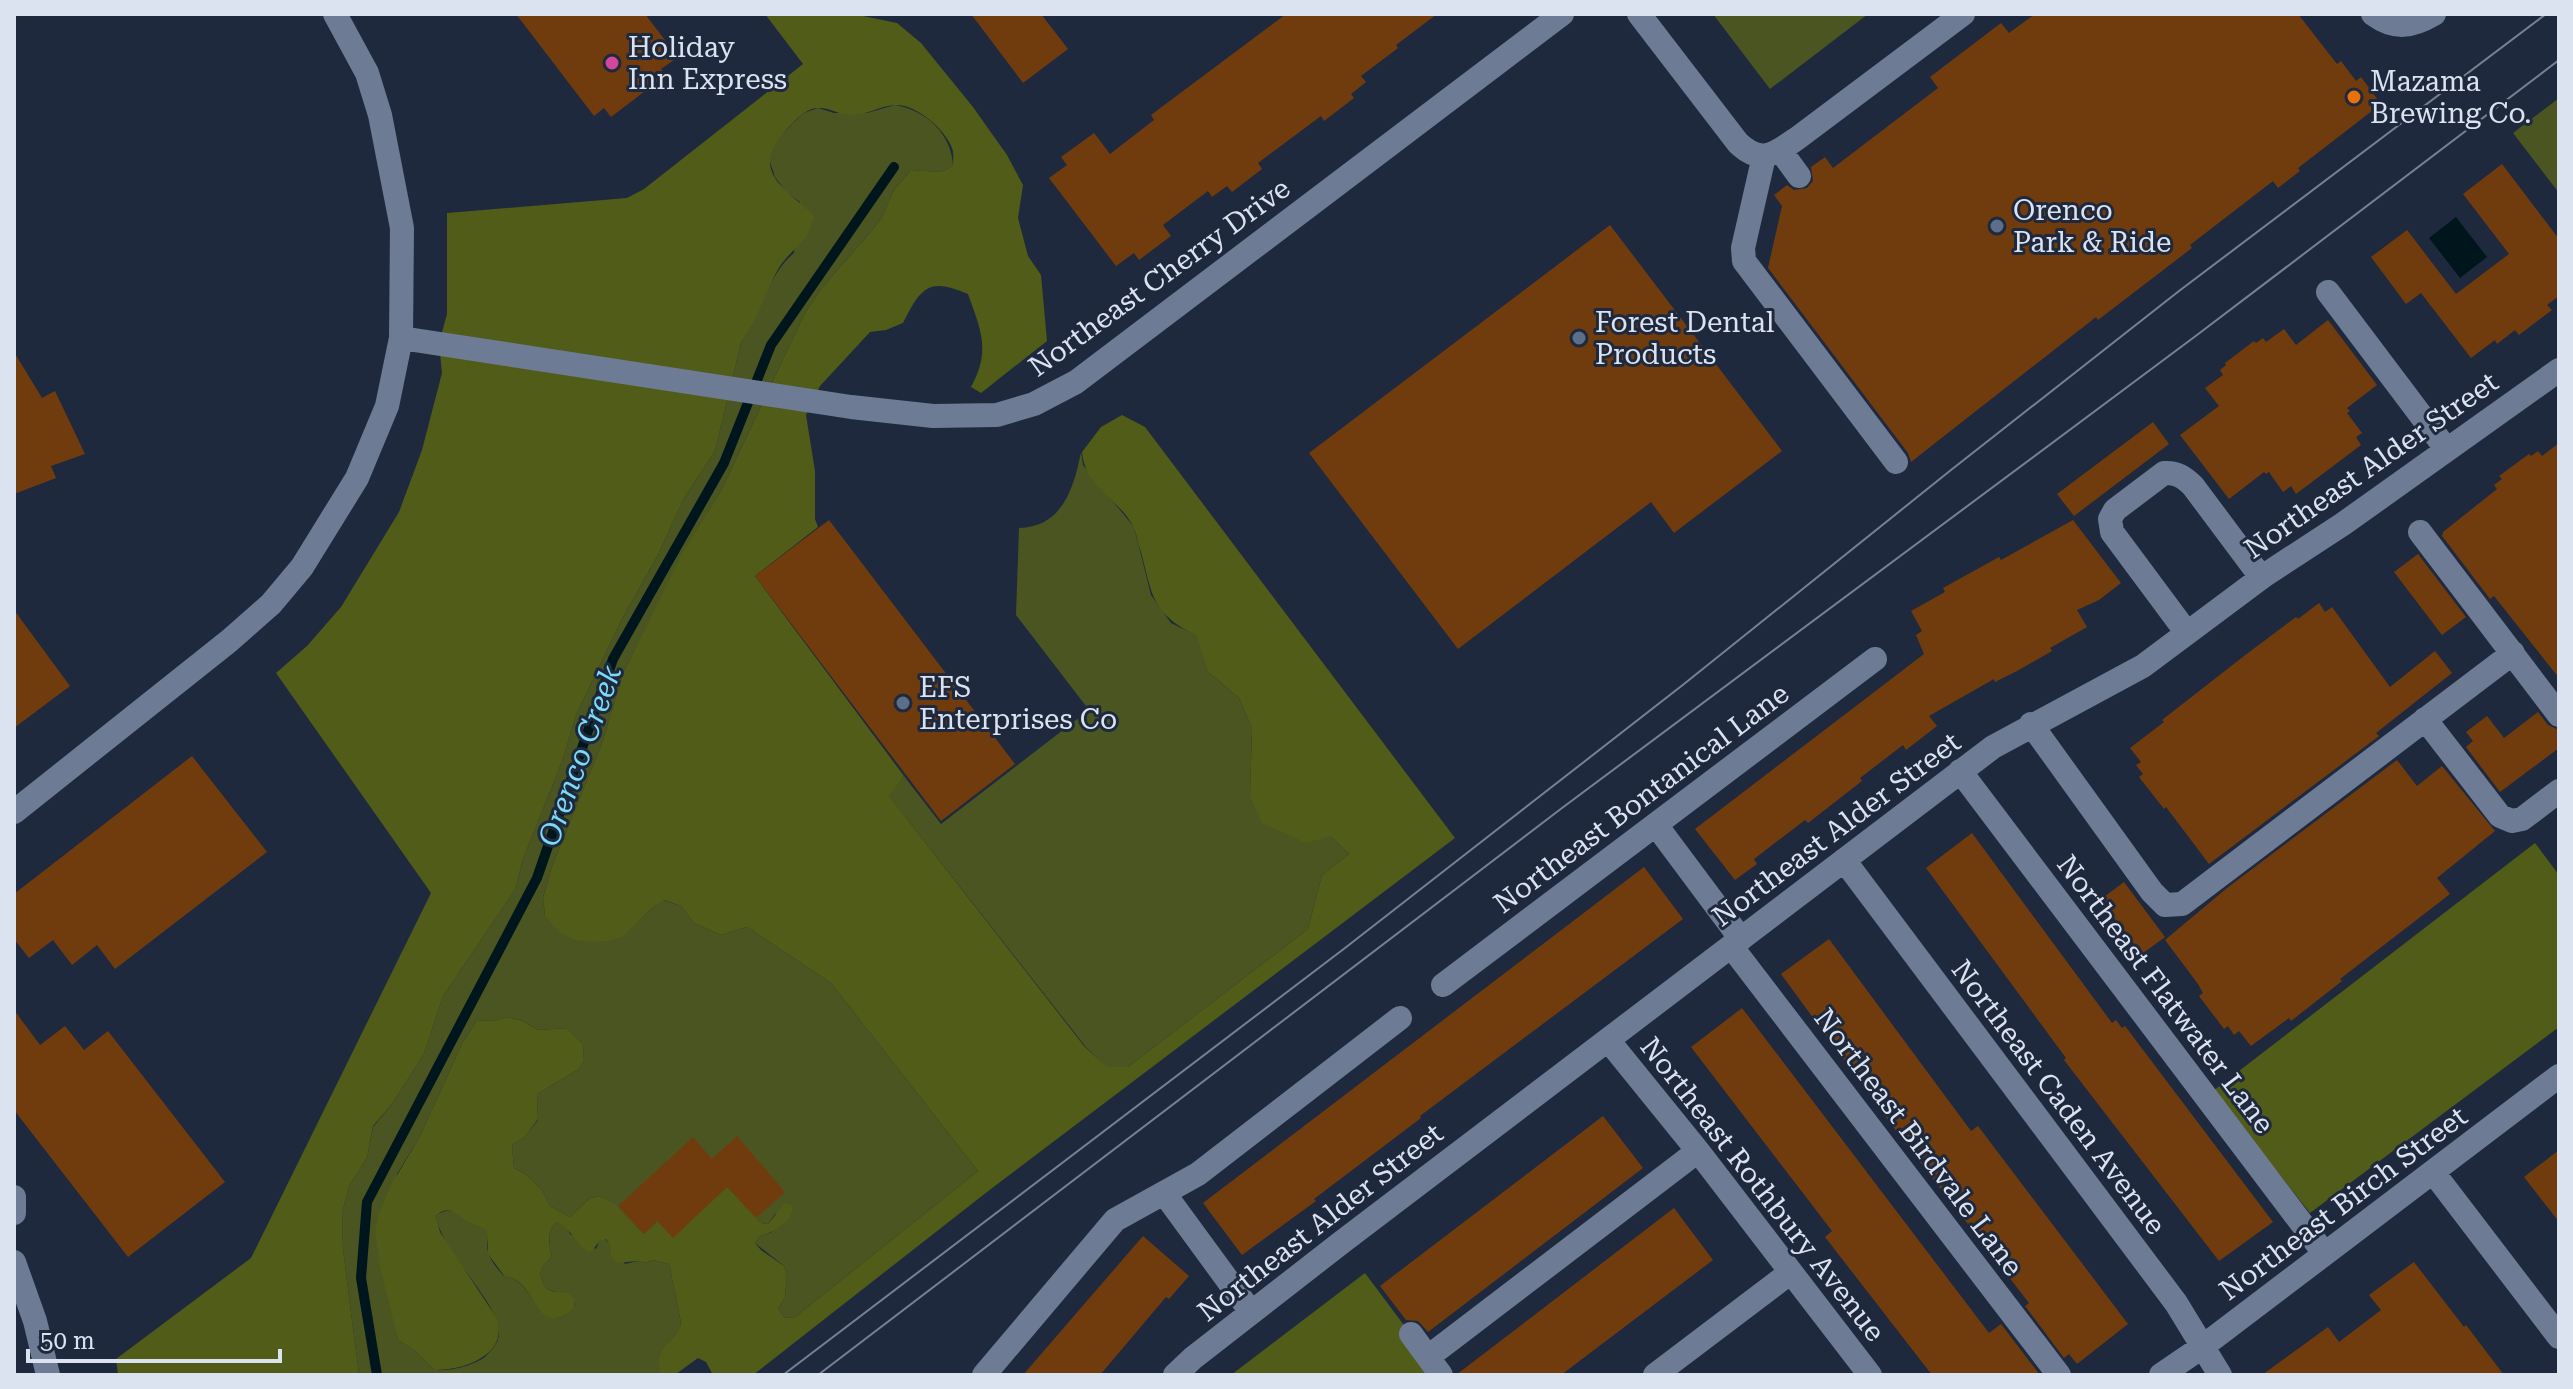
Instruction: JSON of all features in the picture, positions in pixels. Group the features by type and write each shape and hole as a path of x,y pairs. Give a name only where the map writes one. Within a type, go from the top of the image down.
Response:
{"street":[{"path":"14,812 271,604 302,567 357,478 387,406 401,338 402,228 393,172 367,73 335,14"},
{"name":"Northeast Cherry Drive","path":"401,338 851,407 933,416 997,415 1034,404 1076,382 1562,14"},
{"path":"1639,14 1738,143 1749,153 1772,153 1963,14"},
{"path":"2373,14 2397,26 2411,26 2434,14"},
{"path":"1772,153 1799,176"},
{"path":"1772,153 1743,248 1744,261 1896,462"},
{"path":"2328,292 2447,450"},
{"name":"Northeast Alder Street","path":"1175,1375 1251,1312 1993,747 2143,666 2261,577 2343,524 2559,370"},
{"path":"2187,633 2112,532 2110,519 2115,510 2164,473 2184,477 2261,577"},
{"path":"2420,532 2559,715"},
{"path":"2031,724 2152,892 2165,905 2182,904 2513,653"},
{"name":"Northeast Bontanical Lane","path":"1443,985 1875,659"},
{"path":"2425,719 2500,816 2512,821 2522,819 2559,791"},
{"name":"Northeast Flatwater Lane","path":"1960,771 2324,1253"},
{"name":"Northeast Birdvale Lane","path":"1656,825 1736,943 2059,1375"},
{"name":"Northeast Caden Avenue","path":"1844,860 2176,1303 2220,1375"},
{"path":"984,1375 1115,1220 1198,1174 1400,1018"},
{"name":"Northeast Rothbury Avenue","path":"1608,1040 1698,1151 1870,1375"},
{"name":"Northeast Birch Street","path":"2161,1375 2559,1076"},
{"path":"1411,1334 1434,1366 1698,1151"},
{"path":"2433,1172 2559,1337"},
{"path":"1164,1193 1251,1312"},
{"path":"14,1197 14,1213"},
{"path":"14,1262 31,1307 48,1375"},
{"path":"1655,1375 1791,1272"}],"green space":[{"path":"765,14 853,14 897,23 921,43 973,107 1007,155 1023,185 1018,218 1028,256 1041,275 1047,341 981,393 971,387 981,362 982,340 968,294 935,286 921,294 903,323 870,332 820,386 806,415 815,471 815,519 818,527 755,576 904,776 889,796 1084,1046 1107,1067 1128,1067 1308,929 1322,875 1349,854 1331,836 1306,843 1262,823 1250,796 1252,728 1239,698 1207,671 1197,636 1171,620 1157,603 1134,528 1089,475 1085,464 1082,452 1101,427 1122,415 1145,427 1455,838 987,1192 753,1375 713,1375 706,1362 698,1358 676,1374 661,1374 659,1364 662,1350 681,1323 669,1264 652,1260 646,1263 617,1263 611,1256 606,1239 590,1253 557,1222 550,1234 552,1257 542,1268 541,1276 547,1289 569,1293 575,1300 574,1308 561,1317 551,1318 543,1314 524,1287 516,1280 505,1277 488,1254 487,1230 449,1211 436,1216 440,1232 496,1317 499,1330 497,1341 482,1358 446,1370 434,1370 414,1350 398,1340 380,1267 375,1231 378,1216 390,1187 419,1138 462,1044 477,1020 493,1021 507,1017 523,1021 538,1030 567,1028 583,1044 584,1061 579,1069 537,1094 538,1119 525,1137 512,1145 514,1168 527,1175 542,1190 550,1206 570,1217 590,1198 600,1196 616,1205 644,1234 658,1222 673,1237 727,1187 761,1223 768,1224 785,1203 793,1206 785,1222 759,1237 755,1243 784,1266 787,1274 785,1297 778,1309 785,1318 795,1317 978,1171 831,983 747,927 721,935 694,923 681,906 664,900 622,937 592,942 575,940 559,932 545,916 543,898 551,869 602,743 624,671 683,552 721,491 805,313 821,289 874,228 894,190 911,170 941,172 953,166 953,150 943,133 929,119 912,109 895,105 854,115 822,108 809,110 776,143 770,167 782,186 814,215 803,241 781,265 741,343 715,451 683,500 576,715 563,759 523,859 515,890 443,996 424,1054 392,1104 373,1126 367,1158 350,1184 342,1213 343,1249 359,1375 118,1375 116,1359 251,1258 431,893 276,673 307,646 341,607 399,512 422,450 442,373 439,343 447,314 447,213 627,198 644,189 803,64"},
{"path":"1713,14 1868,14 1770,89"},
{"path":"2559,98 2559,193 2513,133"},
{"path":"895,105 917,112 935,125 948,144 953,166 941,172 911,170 894,190 874,228 821,289 805,313 721,491 684,552 624,671 602,743 551,869 543,898 545,916 621,937 663,900 681,906 694,923 721,935 747,927 831,983 978,1171 795,1317 785,1318 778,1309 785,1297 787,1274 784,1266 755,1243 759,1237 772,1232 776,1213 768,1224 756,1218 673,1238 644,1234 616,1206 600,1196 590,1198 570,1217 550,1206 542,1190 527,1175 514,1168 512,1145 525,1137 538,1120 537,1094 579,1069 584,1061 583,1044 567,1028 538,1030 523,1021 507,1017 493,1021 477,1020 462,1044 419,1138 397,1174 390,1303 398,1340 414,1350 434,1370 459,1368 477,1362 487,1355 497,1341 497,1321 490,1307 440,1231 436,1216 448,1211 462,1214 488,1230 487,1249 496,1267 505,1277 524,1287 544,1314 552,1318 562,1317 574,1308 575,1300 547,1289 541,1276 542,1268 552,1257 550,1233 558,1221 566,1225 570,1234 596,1249 599,1242 605,1239 625,1264 652,1260 669,1264 681,1323 679,1331 662,1350 661,1374 664,1375 359,1375 343,1249 342,1213 350,1184 367,1158 373,1127 392,1104 424,1054 443,996 515,890 523,859 563,759 576,715 683,500 715,451 741,343 777,272 794,253 800,202 786,192 775,177 769,159 773,144 804,113 818,108 834,113 867,113"},
{"path":"1081,452 1083,465 1134,527 1151,595 1171,623 1198,636 1207,671 1239,698 1252,728 1250,796 1331,836 1349,854 1322,875 1308,929 1128,1067 1106,1067 1085,1046 888,795 904,776 941,824 1089,710 1016,615 1019,528 1034,526 1056,513 1070,491"},
{"path":"2535,843 2559,875 2559,1027 2310,1213 2213,1091"},
{"path":"1365,1273 1441,1375 1231,1375"}],"water":[{"path":"2456,217 2487,257 2460,278 2429,238"}],"building":[{"name":"Holiday Inn Express","path":"516,14 645,14 678,57 661,69 666,75 611,117 604,108 594,116"},
{"path":"971,14 1041,14 1068,49 1023,83"},
{"path":"1286,14 1437,14 1361,76 1366,82 1351,94 1354,98 1324,121 1321,116 1258,163 1262,169 1232,192 1227,186 1212,197 1208,191 1163,225 1171,236 1139,260 1134,253 1116,266 1049,178 1067,165 1061,157 1094,133 1110,154 1154,120 1151,115"},
{"name":"Orenco Park & Ride","path":"2035,14 2298,14 2337,64 2341,61 2356,81 2361,77 2381,104 2298,168 2300,171 2278,188 2273,181 2190,245 2192,248 2098,320 2096,317 1911,462 1908,453 1768,268 1782,206 1774,195 1787,185 1794,190 1807,188 1813,181 1811,167 1825,157 1833,168 1938,88 1930,77 2001,23 2009,33"},
{"path":"2502,164 2559,239 2559,296 2547,305 2552,310 2519,335 2515,330 2471,358 2421,293 2406,304 2371,257 2407,230 2456,294 2509,254 2463,194"},
{"name":"Forest Dental Products","path":"1610,225 1782,451 1674,533 1651,502 1458,649 1309,453"},
{"path":"2328,320 2377,385 2347,408 2350,411 2347,413 2362,433 2356,437 2361,445 2296,494 2291,486 2283,492 2269,472 2264,472 2229,499 2180,435 2219,406 2205,388 2223,375 2220,370 2225,363 2254,341 2256,343 2263,338 2266,342 2284,329 2296,345"},
{"path":"14,352 42,398 55,391 85,454 51,466 56,478 14,494"},
{"path":"2153,422 2169,444 2074,516 2057,494"},
{"path":"2559,443 2559,678 2494,596 2490,599 2442,536 2497,489 2494,485 2502,479 2499,476 2529,454 2531,456 2538,451 2542,456"},
{"path":"829,520 1015,764 941,821 755,576"},
{"path":"2073,520 2121,583 2099,600 2077,610 2087,627 2017,671 1995,682 1994,679 1929,716 1937,726 1906,750 1903,745 1808,823 1805,820 1754,859 1757,864 1735,880 1695,829 1924,654 1916,635 1922,631 1911,611 1945,592 1943,588"},
{"path":"2418,554 2466,617 2442,635 2394,572"},
{"path":"2319,603 2325,612 2332,607 2390,687 2435,651 2452,673 2376,733 2379,736 2209,864 2139,777 2143,774 2136,765 2141,762 2130,748 2244,656"},
{"path":"14,610 70,686 14,728"},
{"path":"2538,712 2548,725 2559,730 2559,748 2500,792 2466,747 2473,741 2466,732 2487,716 2504,738"},
{"path":"192,756 267,852 115,969 97,945 72,965 53,940 29,958 14,939 14,894"},
{"path":"2397,760 2417,786 2442,766 2495,831 2437,878 2450,894 2291,1021 2289,1018 2251,1046 2239,1031 2234,1035 2228,1026 2224,1029 2199,996 2203,993 2198,984 2165,940 2227,888"},
{"path":"1972,833 2112,1023 2116,1020 2122,1028 2125,1026 2273,1222 2219,1261 2064,1060 2066,1058 1926,868"},
{"path":"1644,867 1683,919 1420,1116 1314,1199 1316,1201 1242,1255 1203,1203"},
{"path":"2124,882 2165,937 2142,954 2100,900"},
{"path":"1829,939 1971,1131 1978,1126 2128,1324 2077,1364 2069,1354 2064,1358 2025,1306 2029,1303 1899,1135 1781,974"},
{"path":"1742,1008 1989,1333 2001,1324 2040,1375 1932,1375 1825,1237 1832,1231 1691,1047"},
{"path":"14,1010 40,1045 65,1026 84,1050 108,1031 225,1182 128,1257 14,1110"},
{"path":"1603,1116 1643,1168 1428,1332 1418,1321 1406,1320 1380,1286"},
{"path":"737,1136 785,1192 756,1218 727,1187 673,1238 657,1221 644,1234 618,1206 693,1137 712,1159"},
{"path":"2559,1150 2559,1222 2524,1177"},
{"path":"1674,1208 1713,1260 1561,1375 1456,1375"},
{"path":"1143,1236 1189,1276 1169,1299 1166,1297 1100,1375 1023,1375"},
{"path":"2414,1262 2504,1375 2262,1375 2328,1327 2339,1342 2381,1310 2369,1295"}],"waterway":[{"name":"Orenco Creek","path":"377,1375 361,1278 367,1202 537,878 613,659 724,463 771,345 894,167"}],"tram line":[{"path":"783,1375 1345,948 2179,291 2546,14"},
{"path":"818,1375 1562,808 2197,335 2559,60"}],"place":[{"name":"Holiday Inn Express","path":"612,63"},
{"name":"Mazama Brewing Co.","path":"2354,97"},
{"name":"Orenco Park & Ride","path":"1997,226"},
{"name":"Forest Dental Products","path":"1579,338"},
{"name":"EFS Enterprises Co","path":"903,703"}]}
